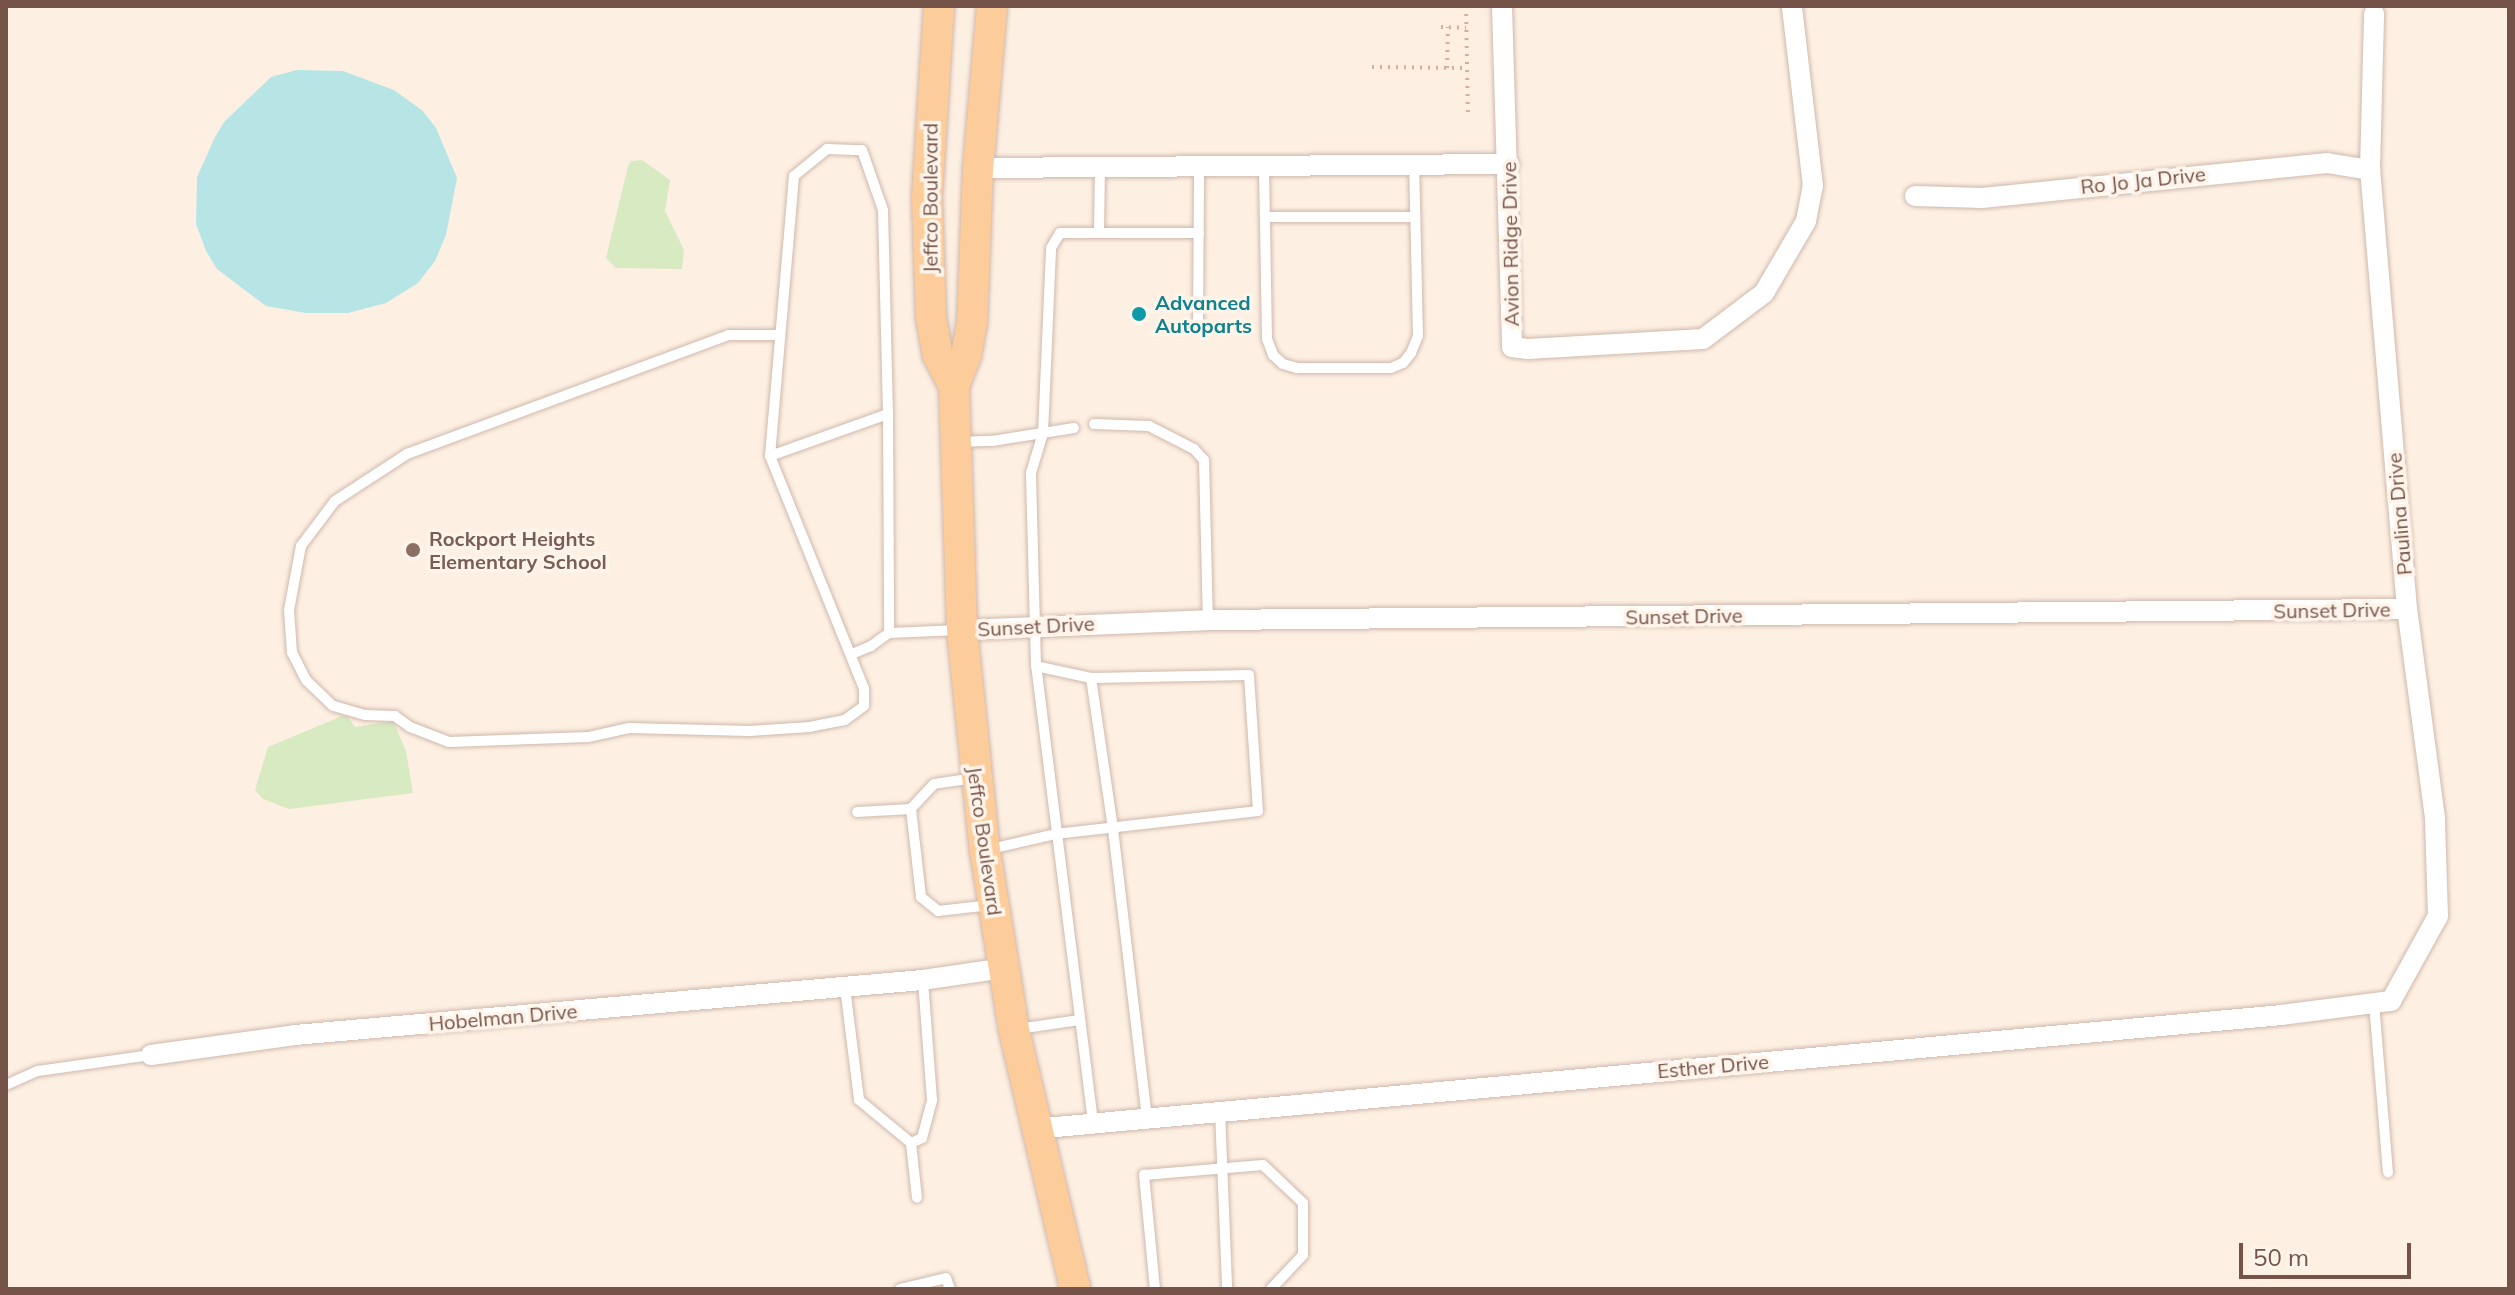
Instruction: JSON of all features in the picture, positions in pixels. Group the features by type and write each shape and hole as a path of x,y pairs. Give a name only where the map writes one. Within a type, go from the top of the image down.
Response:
{"main road":[{"name":"Jeffco Boulevard","path":"939,6 927,197 931,317 938,355 954,386"},
{"name":"Jeffco Boulevard","path":"992,6 978,168 972,322 966,355 954,386 962,630 985,851 1014,1030 1034,1129 1075,1289"}],"street":[{"name":"Avion Ridge Drive","path":"1502,6 1512,347 1703,339 1764,293 1806,221 1813,186 1792,6"},
{"name":"Paulina Drive","path":"2374,14 2370,170 2407,609 2435,818 2438,916 2382,1002"},
{"name":"Ro Jo Ja Drive","path":"1915,196 1982,198 2327,163 2370,170"},
{"path":"978,168 1509,164"},
{"name":"Sunset Drive","path":"962,630 1208,620 2407,609"},
{"name":"Hobelman Drive","path":"151,1055 295,1035 923,980 1004,968"},
{"name":"Esther Drive","path":"1034,1129 2382,1002"}],"lane":[{"path":"780,335 728,335 407,454 335,501 301,546 289,610 292,653 306,680 333,706 365,715 395,716 410,727 449,742 588,737 629,728 749,731 833,723 845,720 864,706 864,689 852,654 770,456 794,176 827,149 862,150 883,210 889,633"},
{"path":"1264,167 1267,339 1273,355 1283,364 1297,368 1391,368 1411,353 1418,336 1414,165"},
{"path":"1198,325 1199,168"},
{"path":"1099,233 1100,169"},
{"path":"1265,217 1415,217"},
{"path":"1093,1122 1036,666 1031,473 1043,433 1051,248 1060,233 1199,233"},
{"path":"770,456 888,414"},
{"path":"1094,424 1149,426 1194,449 1204,460 1208,620"},
{"path":"956,443 1074,428"},
{"path":"852,654 871,646 889,633 962,630"},
{"path":"985,851 1056,834 1258,811 1249,675 1091,678 1036,666"},
{"path":"1091,678 1113,829 1147,1118"},
{"path":"857,812 911,809 934,784 976,778"},
{"path":"911,809 921,897 938,911 993,904"},
{"path":"911,1143 922,1138 932,1100 923,980"},
{"path":"845,987 859,1100 911,1143 917,1198"},
{"path":"2382,1002 2388,1172"},
{"path":"1014,1030 1079,1020"},
{"name":"Hobelman Drive","path":"6,1085 38,1071 151,1055"},
{"path":"1220,1111 1227,1289"},
{"path":"1155,1289 1144,1175 1263,1165 1303,1203 1303,1255 1271,1289"},
{"path":"900,1289 946,1278 950,1289"}],"path":[{"path":"1466,6 1468,117"},
{"path":"1441,27 1466,28"},
{"path":"1447,68 1448,27"},
{"path":"1372,67 1466,68"}],"green space":[{"path":"642,160 670,180 665,211 684,250 682,269 616,268 606,258 628,166 631,161"},
{"path":"342,716 348,717 355,727 393,721 406,751 413,793 289,809 263,799 255,790 268,747"}],"water":[{"path":"297,70 343,71 394,90 423,111 436,128 457,178 446,235 435,261 418,283 386,303 348,313 306,313 266,306 217,269 206,251 196,224 197,177 215,137 224,122 271,77"}],"place":[{"name":"Advanced Autoparts","path":"1139,314"},
{"name":"Rockport Heights Elementary School","path":"413,550"}]}
